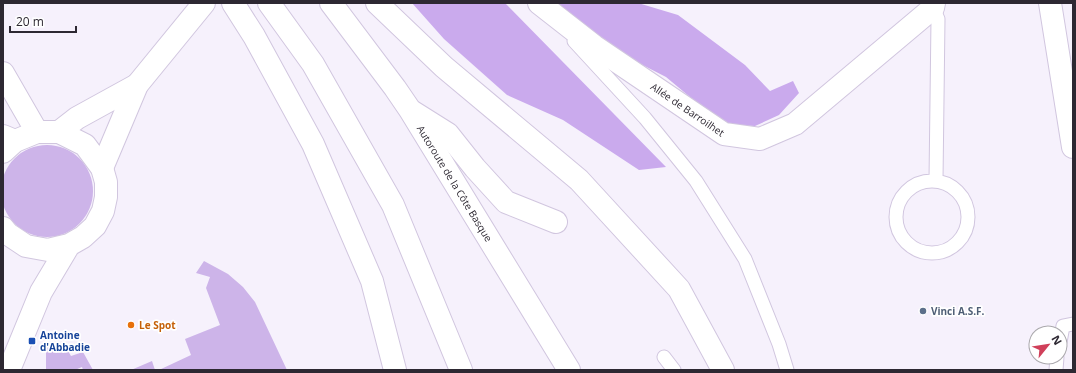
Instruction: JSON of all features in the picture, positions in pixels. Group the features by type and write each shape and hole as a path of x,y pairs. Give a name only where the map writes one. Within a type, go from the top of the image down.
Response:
{"main road":[{"path":"102,168 137,85 204,3"},
{"path":"233,3 254,36 312,144 372,281 395,370"},
{"path":"269,3 313,64 392,205 461,370"},
{"name":"Autoroute de la Côte Basque","path":"331,3 410,110 569,370"},
{"path":"377,3 444,67 579,180 679,289 723,370"},
{"name":"Allée de Barroilhet","path":"538,3 594,46 724,134 760,140 795,124 933,6"},
{"path":"1050,3 1073,146"},
{"path":"3,73 36,132"},
{"path":"58,132 78,118 137,85"},
{"path":"410,110 448,134 475,168 506,202 556,222"},
{"path":"3,228 8,234 26,246 48,250 69,246 83,238 95,226 102,211 106,197 106,182 102,168 85,144 58,132 36,132 7,143"},
{"path":"9,370 41,292 69,246"}],"lane":[{"path":"538,3 645,118 696,181 745,259 779,344 787,370"},
{"path":"933,6 938,19 936,180"},
{"path":"936,180 948,184 957,190 964,200 969,212 968,225 964,236 952,248 935,254 922,252 912,248 902,239 895,217 896,209 905,192 922,182 936,180"},
{"path":"664,357 674,370"}],"shaded area":[{"path":"412,3 505,3 666,167 639,170 563,120 507,95 444,39"},
{"path":"554,3 638,3 678,15 745,65 770,91 793,81 799,93 779,115 755,126 728,125 696,102 666,77 627,57"},
{"path":"47,145 65,149 79,159 89,173 93,191 89,209 79,223 65,233 47,237 29,233 15,223 5,209 1,191 5,173 15,159 29,149"},
{"path":"204,261 228,274 243,287 255,302 287,370 159,370 191,355 185,339 220,325 206,288 210,277 196,273"},
{"path":"46,342 50,343 52,347 57,347 59,352 64,353 61,344 64,344 71,356 83,352 93,370 83,370 82,367 75,370 46,370"},
{"path":"152,361 155,370 131,370"}],"place":[{"name":"Vinci A.S.F.","path":"923,311"},
{"name":"Le Spot","path":"131,325"},
{"name":"Antoine d'Abbadie","path":"32,341"}]}
